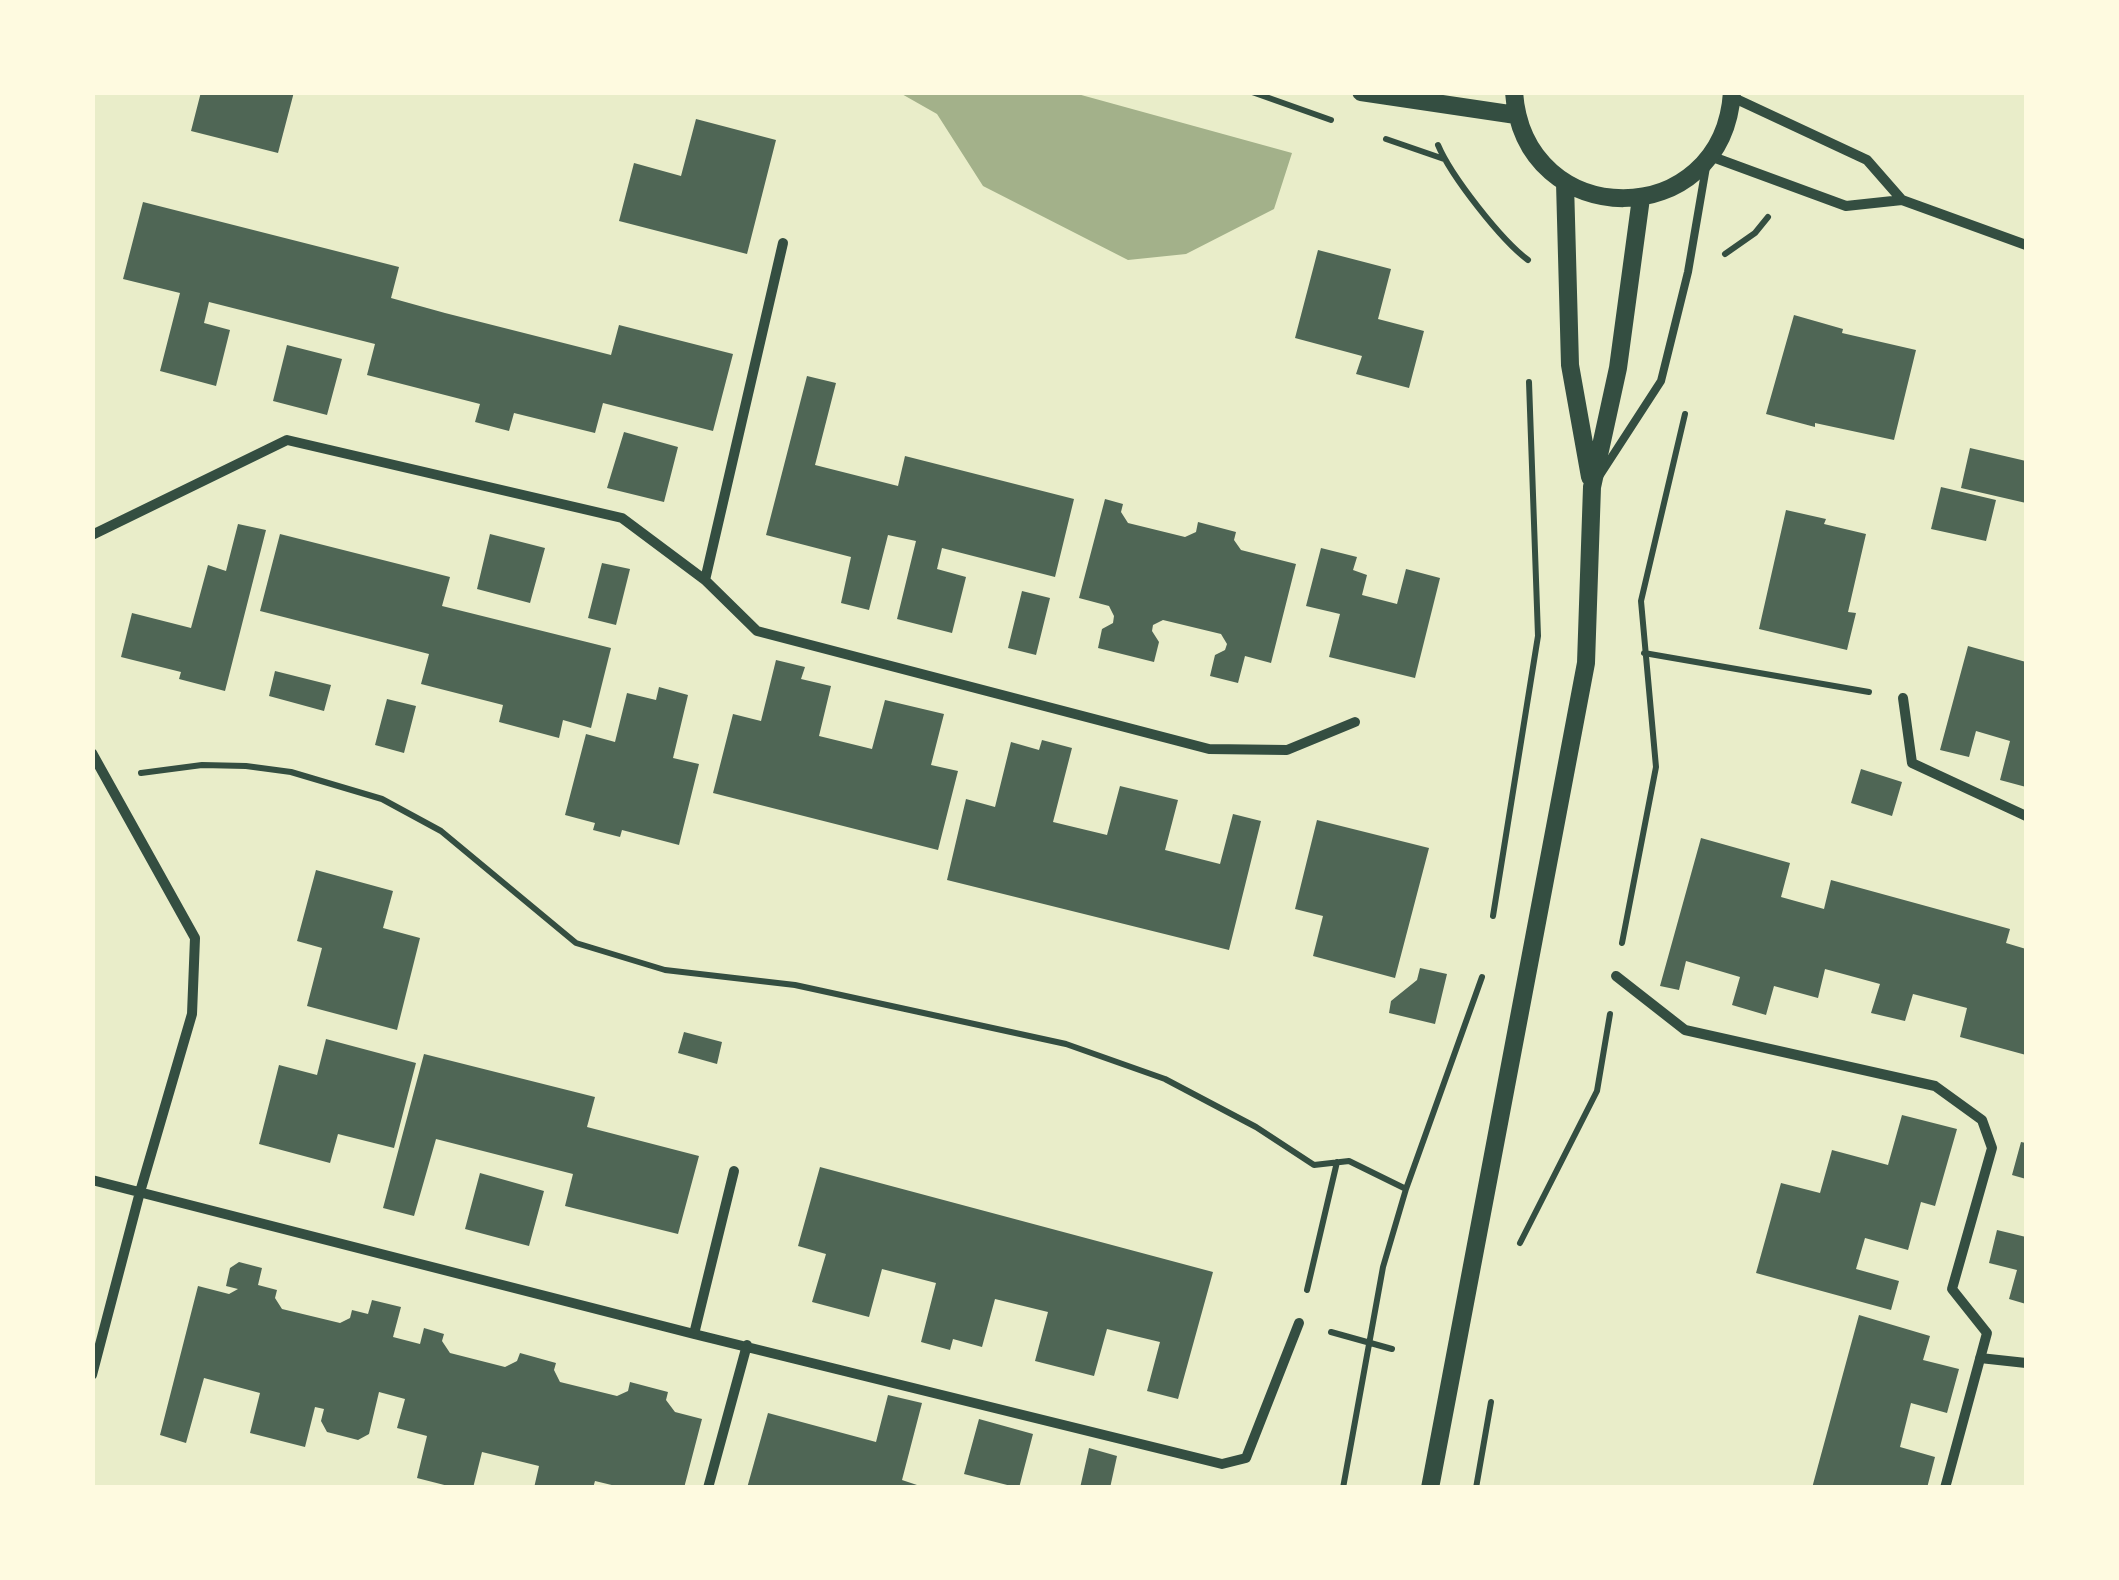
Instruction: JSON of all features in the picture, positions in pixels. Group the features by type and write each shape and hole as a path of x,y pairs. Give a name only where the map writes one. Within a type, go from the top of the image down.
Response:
{"street":[{"path":"1360,92 1516,115"},
{"path":"1514,92 1522,132 1539,161 1566,183 1602,198 1641,198 1673,188 1709,158 1725,128 1732,95 1867,160 1902,200"},
{"path":"1709,158 1846,206 1902,200 2026,245"},
{"path":"1566,183 1570,365 1592,487"},
{"path":"1430,1488 1586,664 1592,487 1618,368 1641,198"},
{"path":"704,580 783,243"},
{"path":"92,535 287,440 622,518 704,580 757,632 1209,749 1287,750 1355,722"},
{"path":"1903,698 1912,763 2026,816"},
{"path":"92,753 195,938 192,1014 92,1376"},
{"path":"1616,976 1685,1030 1935,1086 1982,1120 1992,1148 1952,1289 1987,1333 1945,1488"},
{"path":"694,1334 734,1171"},
{"path":"92,1180 1222,1464 1246,1458 1299,1323"},
{"path":"708,1488 747,1345"},
{"path":"1980,1358 2026,1363"}],"lane":[{"path":"1592,487 1661,381 1688,272 1709,158"}],"path":[{"path":"1444,159 1523,256 1524,273"},
{"path":"1490,935 1538,636 1528,366"},
{"path":"1518,1246 1597,1091 1656,767 1642,601 1686,406"},
{"path":"1644,654 1903,698"},
{"path":"106,778 202,764 292,772 338,785 382,799 441,831 576,943 665,970 795,985 1066,1044 1165,1079 1256,1127 1314,1165 1349,1160 1406,1190"},
{"path":"1343,1488 1384,1267 1406,1190 1484,972"},
{"path":"1337,1162 1299,1323 1392,1349"},
{"path":"1476,1488 1492,1395"}],"shaded area":[{"path":"900,93 1074,93 1292,153 1274,209 1186,254 1128,260 983,186 937,114"}],"building":[{"path":"201,92 294,92 278,153 191,131"},
{"path":"696,119 776,140 747,254 619,221 634,163 681,176"},
{"path":"143,202 399,267 391,298 445,313 611,355 619,325 733,354 713,431 603,403 595,433 514,413 509,431 475,422 480,404 367,375 375,344 209,302 204,323 230,330 216,386 160,371 180,293 123,279"},
{"path":"1318,250 1391,269 1378,319 1424,331 1409,388 1356,374 1362,356 1295,338"},
{"path":"1794,315 1843,329 1842,333 1916,350 1894,440 1766,414"},
{"path":"287,345 342,359 327,415 273,401"},
{"path":"807,376 836,383 815,465 898,486 905,456 1074,499 1055,577 942,548 937,569 966,577 952,633 897,619 916,541 888,535 869,610 841,603 851,557 766,535"},
{"path":"624,432 678,447 664,502 607,488"},
{"path":"1970,448 2026,461 2026,503 1961,488"},
{"path":"1941,487 1996,500 1986,541 1931,529"},
{"path":"1105,499 1123,504 1121,512 1128,523 1185,537 1196,532 1198,522 1236,532 1234,540 1241,550 1296,564 1271,663 1245,656 1238,683 1210,676 1215,655 1225,650 1227,644 1221,634 1163,620 1153,625 1159,642 1154,662 1098,648 1102,629 1113,623 1114,616 1109,606 1079,598"},
{"path":"1786,510 1866,534 1848,612 1856,613 1847,650 1759,629"},
{"path":"238,524 266,530 225,691 179,679 181,672 121,657 132,613 191,628 208,565 226,571"},
{"path":"280,534 450,577 442,606 611,648 591,728 563,720 559,738 499,722 503,705 421,684 429,654 260,611"},
{"path":"490,534 545,548 530,603 477,589"},
{"path":"1321,548 1357,557 1353,570 1367,575 1362,595 1397,604 1406,569 1440,578 1415,678 1329,657 1340,614 1306,606"},
{"path":"602,563 630,569 616,625 588,618"},
{"path":"1022,591 1050,598 1036,655 1008,648"},
{"path":"1968,646 2026,662 2026,787 2000,780 2010,741 1976,731 1969,757 1940,750"},
{"path":"776,660 805,667 801,679 831,686 819,736 872,749 885,700 944,714 931,765 958,771 938,850 713,793 733,714 761,721"},
{"path":"275,671 331,685 324,711 269,696"},
{"path":"659,687 688,695 673,758 699,764 679,845 622,830 620,837 593,830 595,823 565,815 586,734 615,742 627,693 656,700"},
{"path":"387,699 416,706 404,753 375,745"},
{"path":"1042,740 1072,748 1053,822 1107,835 1120,786 1178,800 1165,850 1220,864 1233,814 1261,821 1229,950 947,880 966,799 995,807 1011,742 1039,750"},
{"path":"1861,769 1902,782 1892,816 1851,803"},
{"path":"1317,820 1429,848 1395,978 1313,956 1323,916 1295,909"},
{"path":"1701,838 1790,863 1781,897 1824,909 1831,880 2010,929 2006,943 2026,949 2026,1055 1960,1037 1967,1008 1913,994 1905,1021 1871,1013 1880,984 1825,969 1818,998 1774,986 1766,1015 1732,1005 1740,977 1686,961 1679,990 1660,986"},
{"path":"316,870 393,891 383,928 420,938 397,1030 307,1006 322,948 297,941"},
{"path":"1420,968 1447,974 1435,1024 1389,1013 1391,1001 1417,980"},
{"path":"684,1032 722,1042 717,1064 678,1053"},
{"path":"326,1039 416,1063 394,1148 338,1134 330,1163 259,1144 279,1065 317,1075"},
{"path":"424,1054 595,1097 587,1127 699,1156 678,1234 565,1206 573,1174 436,1139 414,1216 383,1208"},
{"path":"1902,1115 1957,1129 1935,1206 1921,1202 1908,1250 1865,1238 1856,1269 1899,1281 1891,1310 1756,1273 1781,1183 1820,1193 1832,1150 1888,1165"},
{"path":"2021,1142 2026,1143 2026,1179 2012,1175"},
{"path":"820,1167 1213,1272 1178,1399 1147,1391 1160,1342 1107,1329 1094,1376 1035,1361 1048,1312 995,1299 982,1347 953,1339 950,1350 921,1342 936,1283 882,1269 869,1317 812,1302 826,1254 798,1246"},
{"path":"480,1173 544,1191 529,1246 465,1229"},
{"path":"1997,1230 2026,1237 2026,1304 2009,1299 2017,1270 1989,1263"},
{"path":"239,1262 262,1268 258,1285 277,1290 275,1298 282,1309 340,1323 350,1318 352,1310 368,1314 372,1300 401,1307 393,1337 420,1344 424,1328 444,1334 442,1341 450,1353 505,1367 517,1361 520,1353 556,1363 554,1370 560,1382 617,1396 628,1391 630,1382 668,1392 666,1400 675,1412 702,1419 684,1488 624,1488 595,1481 593,1488 534,1488 539,1466 482,1452 473,1488 417,1478 427,1436 397,1428 405,1399 379,1392 369,1434 358,1440 327,1432 321,1421 324,1409 315,1407 305,1447 250,1433 260,1393 204,1378 186,1443 160,1435 198,1286 229,1294 238,1289 226,1286 230,1268"},
{"path":"1859,1315 1930,1336 1923,1360 1959,1369 1947,1413 1911,1403 1900,1447 1935,1457 1927,1488 1812,1488"},
{"path":"888,1395 922,1403 902,1480 926,1488 747,1488 768,1413 876,1442"},
{"path":"979,1419 1033,1434 1019,1488 964,1474"},
{"path":"1089,1448 1117,1456 1110,1488 1080,1488"}]}
